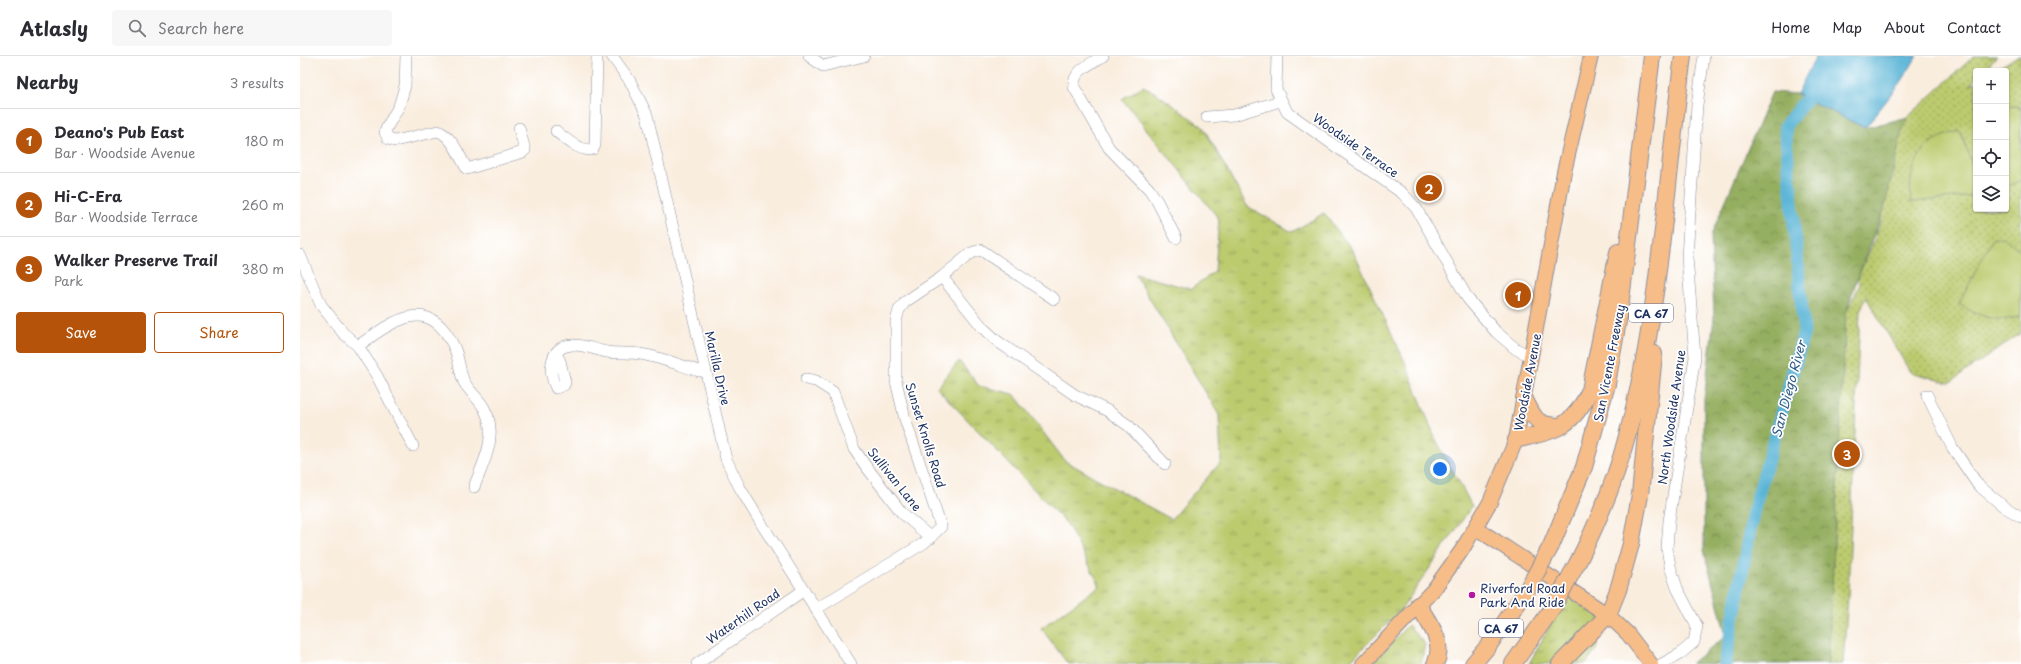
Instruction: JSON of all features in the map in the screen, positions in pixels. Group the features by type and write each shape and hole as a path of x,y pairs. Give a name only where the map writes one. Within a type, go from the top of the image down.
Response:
{"highway":[{"name":"San Vicente Freeway","path":"1473,664 1489,645 1527,590 1550,546 1584,468 1607,384 1619,315 1652,56"},
{"name":"CA 67","path":"1513,664 1552,609 1579,560 1597,523 1627,437 1644,360 1658,273 1683,56"},
{"path":"1516,440 1550,432 1562,426 1572,419 1583,406 1590,390 1612,276 1636,181"},
{"path":"1560,664 1608,615 1618,590 1631,544 1640,494 1655,343 1658,273"},
{"path":"1524,398 1537,421 1547,426 1562,426"},
{"path":"1418,605 1437,636 1440,650 1435,664"}],"main road":[{"name":"Woodside Avenue","path":"1363,664 1418,605 1448,570 1476,528 1490,502 1516,440 1564,172 1590,56"},
{"path":"1476,528 1608,615 1628,634 1651,664"}],"street":[{"path":"406,56 405,86 399,106 385,132 388,139 395,141 438,131 444,133 450,140 467,170 520,155 525,150 519,128"},
{"path":"556,131 565,140 586,150 593,149 595,145 597,56"},
{"name":"Marilla Drive","path":"612,56 630,81 647,115 704,370 726,458 733,474 764,528 851,664"},
{"path":"809,56 823,66 864,56"},
{"path":"1103,56 1077,74 1074,81 1074,87 1109,148 1149,189 1176,238"},
{"name":"Woodside Terrace","path":"1277,56 1276,89 1280,101 1287,112 1403,194 1416,208 1468,299 1496,332 1516,349 1532,357"},
{"name":"North Woodside Avenue","path":"1662,664 1680,654 1694,642 1697,626 1677,588 1670,566 1667,548 1669,521 1695,357 1687,257 1697,105 1704,56"},
{"path":"1207,117 1234,115 1280,101"},
{"path":"1054,299 981,250 971,253 942,277 983,328 998,341 1075,395 1108,412 1129,426 1165,464"},
{"path":"300,255 321,305 344,333 358,346 377,376 413,446"},
{"name":"Sunset Knolls Road","path":"931,538 941,527 905,419 896,381 896,321 899,310 906,302 942,277"},
{"path":"358,346 385,326 412,315 428,317 440,325 454,347 464,381 484,408 490,426 490,446 474,487"},
{"path":"556,354 564,347 574,344 608,352 639,353 699,371 704,370"},
{"name":"Sullivan Lane","path":"806,379 816,381 833,392 854,449 902,513 931,538"},
{"path":"1927,395 1952,447 1978,485 2003,506 2021,517"},
{"path":"816,609 931,538"},
{"name":"Waterhill Road","path":"697,664 804,590"}],"green space":[{"path":"1974,56 1997,56 1986,68 1973,68 1973,82 1970,85 1973,84 1973,212 2009,212 2009,68 1998,68 2018,56 2021,56 2021,333 1949,383 1910,372 1866,297 1860,311 1848,596 1843,664 1828,664 1846,313 1860,284 1857,279 1876,236 1885,206 1903,127 1908,117"},
{"path":"1143,86 1159,95 1203,127 1247,206 1292,232 1324,213 1353,251 1405,362 1436,440 1472,506 1401,610 1347,664 1068,664 1041,628 1100,586 1068,525 937,388 959,361 979,386 1014,394 1065,461 1171,519 1221,462 1219,415 1135,274 1191,289 1215,271 1219,219 1122,99"},
{"path":"1772,92 1797,94 1865,128 1908,117 1898,149 1885,206 1857,279 1846,313 1828,664 1690,664 1726,636 1704,550 1704,399 1714,318 1711,235"},
{"path":"2016,106 2021,108 2021,180 2009,186 2009,140 2009,107"},
{"path":"1960,131 1973,169 1973,196 1912,202 1910,189 1914,167 1927,145 1945,135"},
{"path":"2003,237 2021,251 2021,316 1997,319 1989,318 1973,312 1959,304 1992,239"},
{"path":"1567,594 1604,619 1596,650 1585,664 1529,664"},
{"path":"1408,625 1425,644 1421,664 1372,664"}],"water":[{"path":"1816,56 1917,56 1902,81 1865,128 1797,94"}],"waterway":[{"name":"San Diego River","path":"1725,664 1753,513 1804,332 1785,126 1817,85"}],"place":[{"name":"Hi-C-Era","path":"1429,188"},
{"name":"Deano's Pub East","path":"1518,295"},
{"name":"Walker Preserve Trail","path":"1847,454"},
{"name":"Riverford Road Park And Ride","path":"1472,595"}]}
